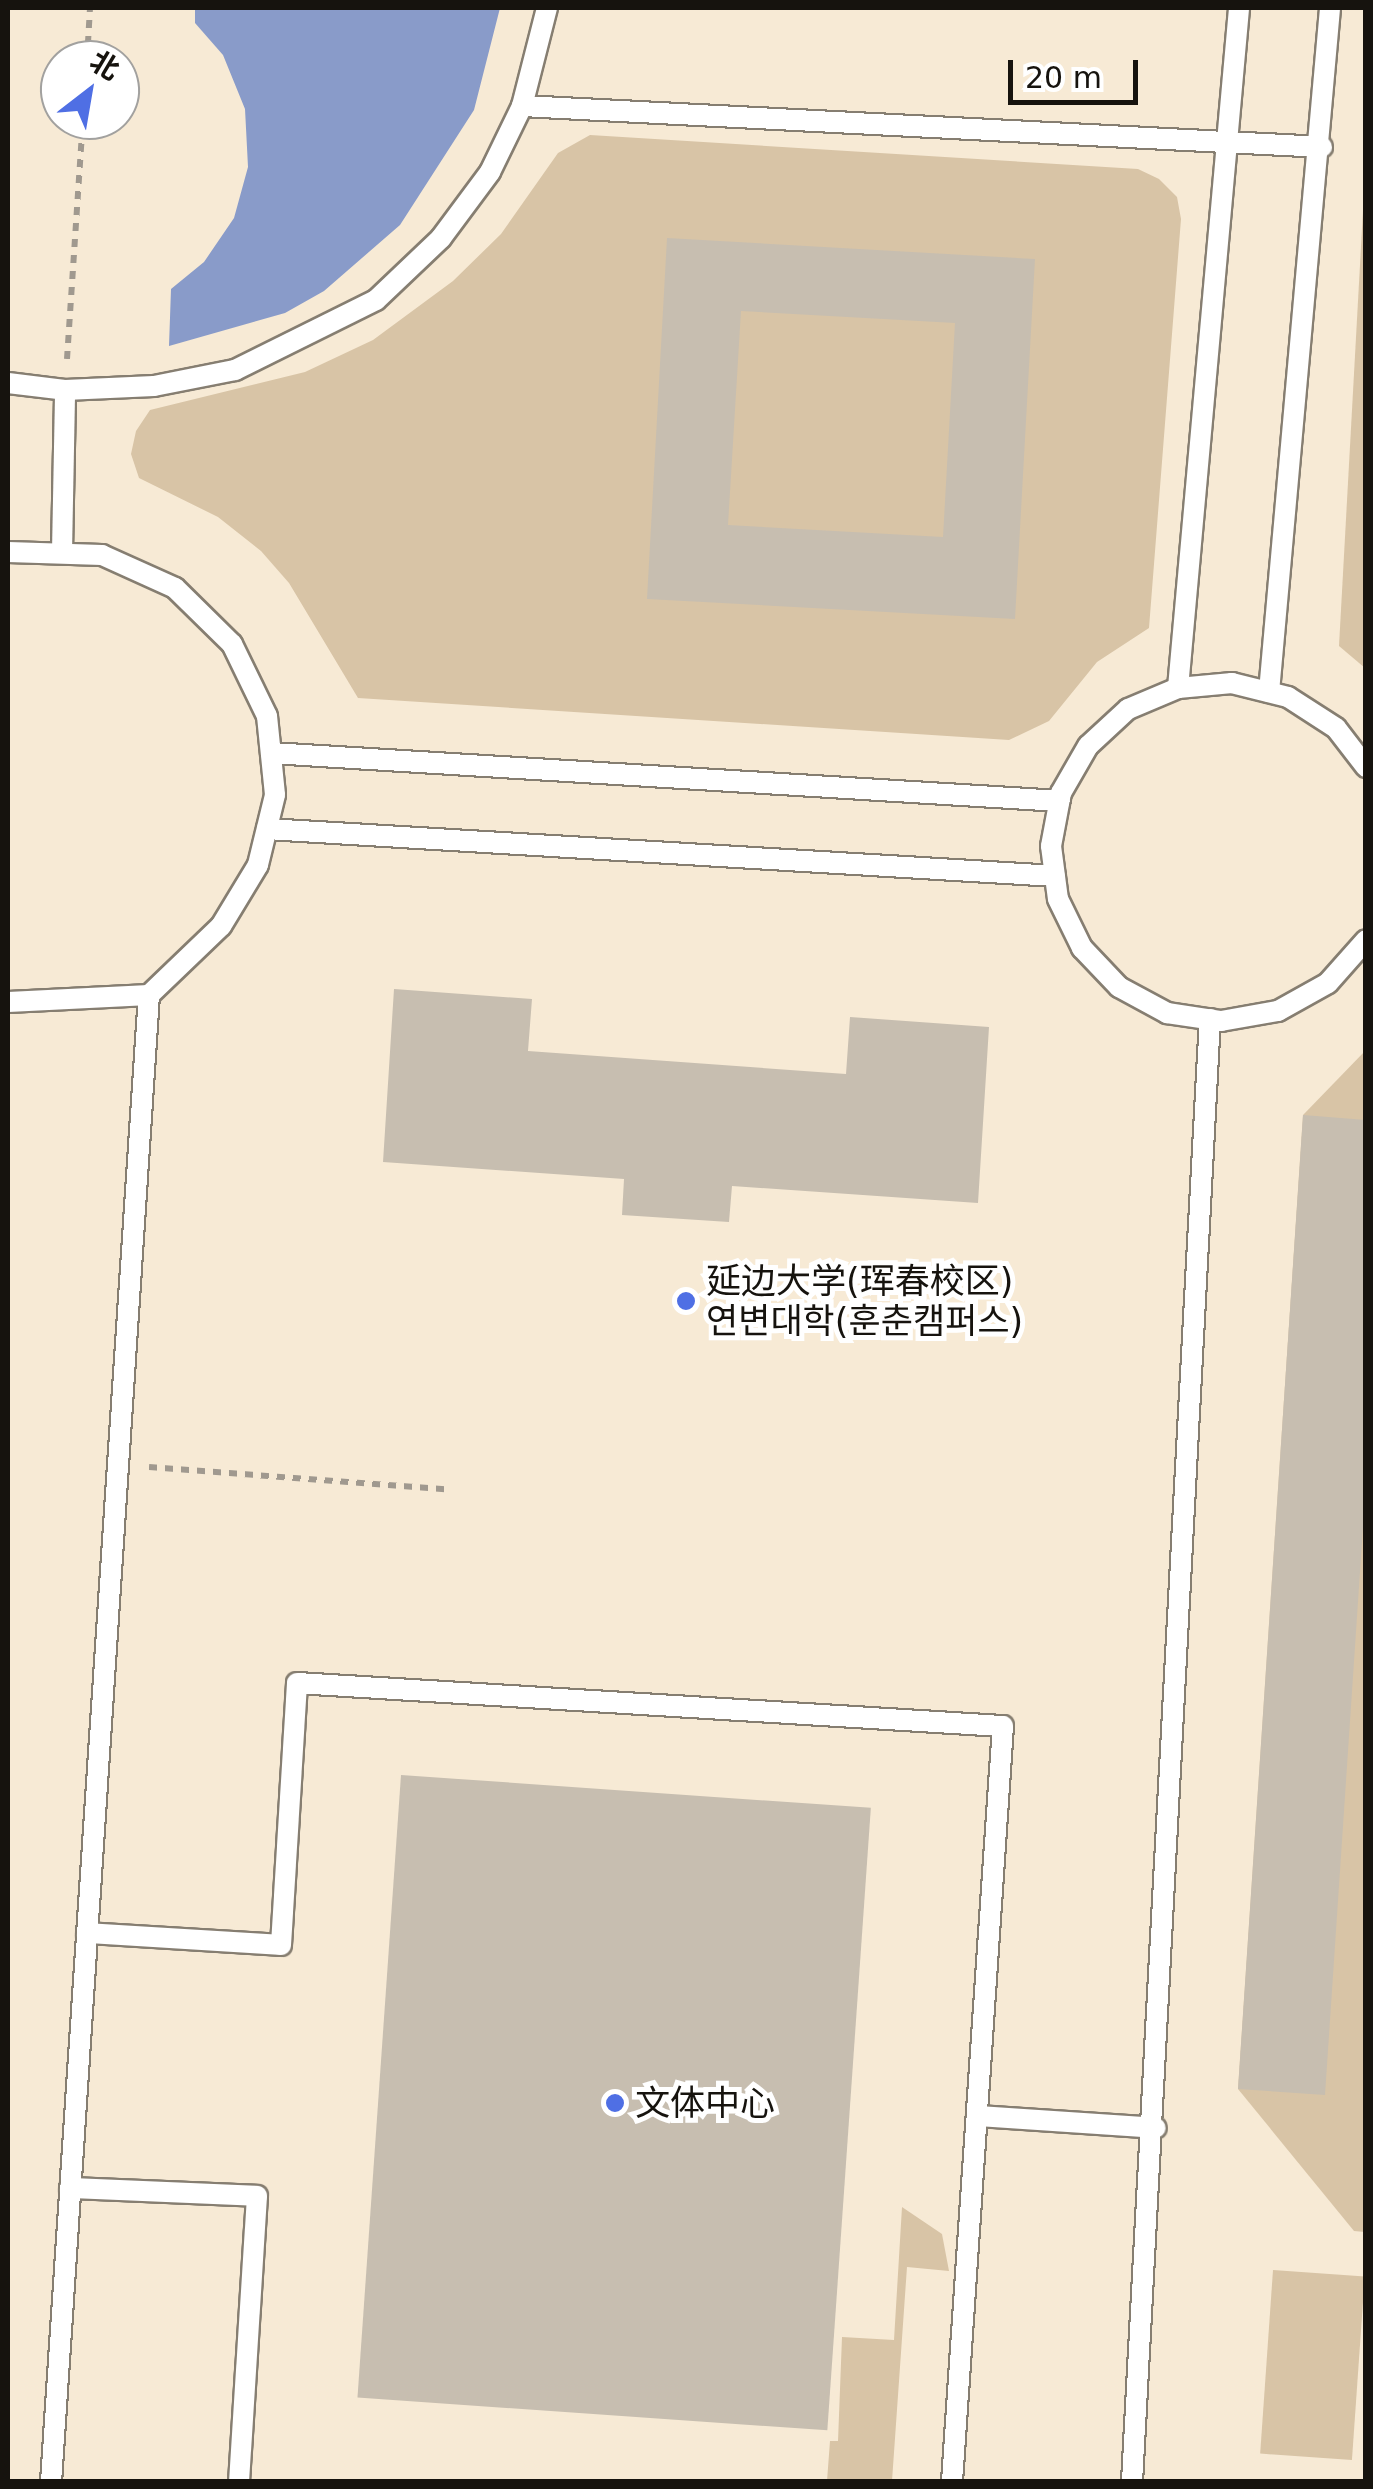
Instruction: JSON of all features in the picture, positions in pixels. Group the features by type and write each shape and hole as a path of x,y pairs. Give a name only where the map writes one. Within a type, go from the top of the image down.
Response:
{"lane":[{"path":"8,382 65,390 154,386 234,370 376,300 442,238 490,172 522,106 547,8"},
{"path":"1178,688 1232,142 1239,8"},
{"path":"1269,692 1322,147 1330,8"},
{"path":"522,106 1322,147"},
{"path":"62,552 65,390"},
{"path":"8,552 102,555 175,588 232,644 267,716 275,795 258,865 221,926 149,995 8,1002"},
{"path":"1366,767 1336,728 1269,692 1232,683 1178,688 1128,709 1088,746 1060,801 1051,846 1055,876 1082,948 1119,987 1168,1013 1210,1019 1278,1011 1328,983 1366,940"},
{"path":"271,753 1060,801"},
{"path":"267,829 1055,876"},
{"path":"52,2482 149,995"},
{"path":"1132,2482 1156,2128 1210,1019"},
{"path":"87,1933 281,1944 297,1683 1003,1726 952,2482"},
{"path":"977,2116 1156,2128"},
{"path":"70,2188 257,2196 239,2482"}],"path":[{"path":"88,40 90,8"},
{"path":"65,390 81,140"},
{"path":"118,1465 445,1489"}],"shaded area":[{"name":"延边大学(珲春校区) 연변대학(훈춘캠퍼스)","path":"8,8 1365,8 1365,2481 8,2481"},
{"path":"590,135 1138,169 1159,179 1177,197 1181,219 1149,628 1097,662 1049,721 1009,740 358,698 289,583 261,551 218,517 139,478 131,454 136,431 150,410 305,372 373,340 453,281 501,234 558,153"},
{"path":"1365,174 1365,668 1339,646"},
{"path":"1365,1051 1365,2232 1354,2231 1238,2089 1303,1115"},
{"path":"902,2207 942,2234 949,2271 907,2267 892,2481 827,2481 830,2441 838,2441 842,2337 894,2340"},
{"path":"1273,2270 1365,2276 1352,2460 1260,2454"}],"water":[{"path":"195,8 500,8 474,110 400,225 324,291 285,313 169,346 171,289 204,262 234,218 248,167 245,109 223,55 195,23"}],"building":[{"path":"667,238 1035,259 1015,619 647,599","holes":["741,311 955,323 943,537 728,525"]},
{"path":"394,989 532,999 528,1051 846,1074 850,1017 989,1027 978,1203 732,1186 729,1222 622,1215 624,1179 383,1162"},
{"path":"1303,1115 1366,1120 1366,1482 1325,2095 1238,2089"},
{"name":"文体中心","path":"401,1775 871,1808 827,2430 357,2397"}],"place":[{"name":"延边大学(珲春校区) 연변대학(훈춘캠퍼스)","path":"686,1301"},
{"name":"文体中心","path":"615,2103"}]}
